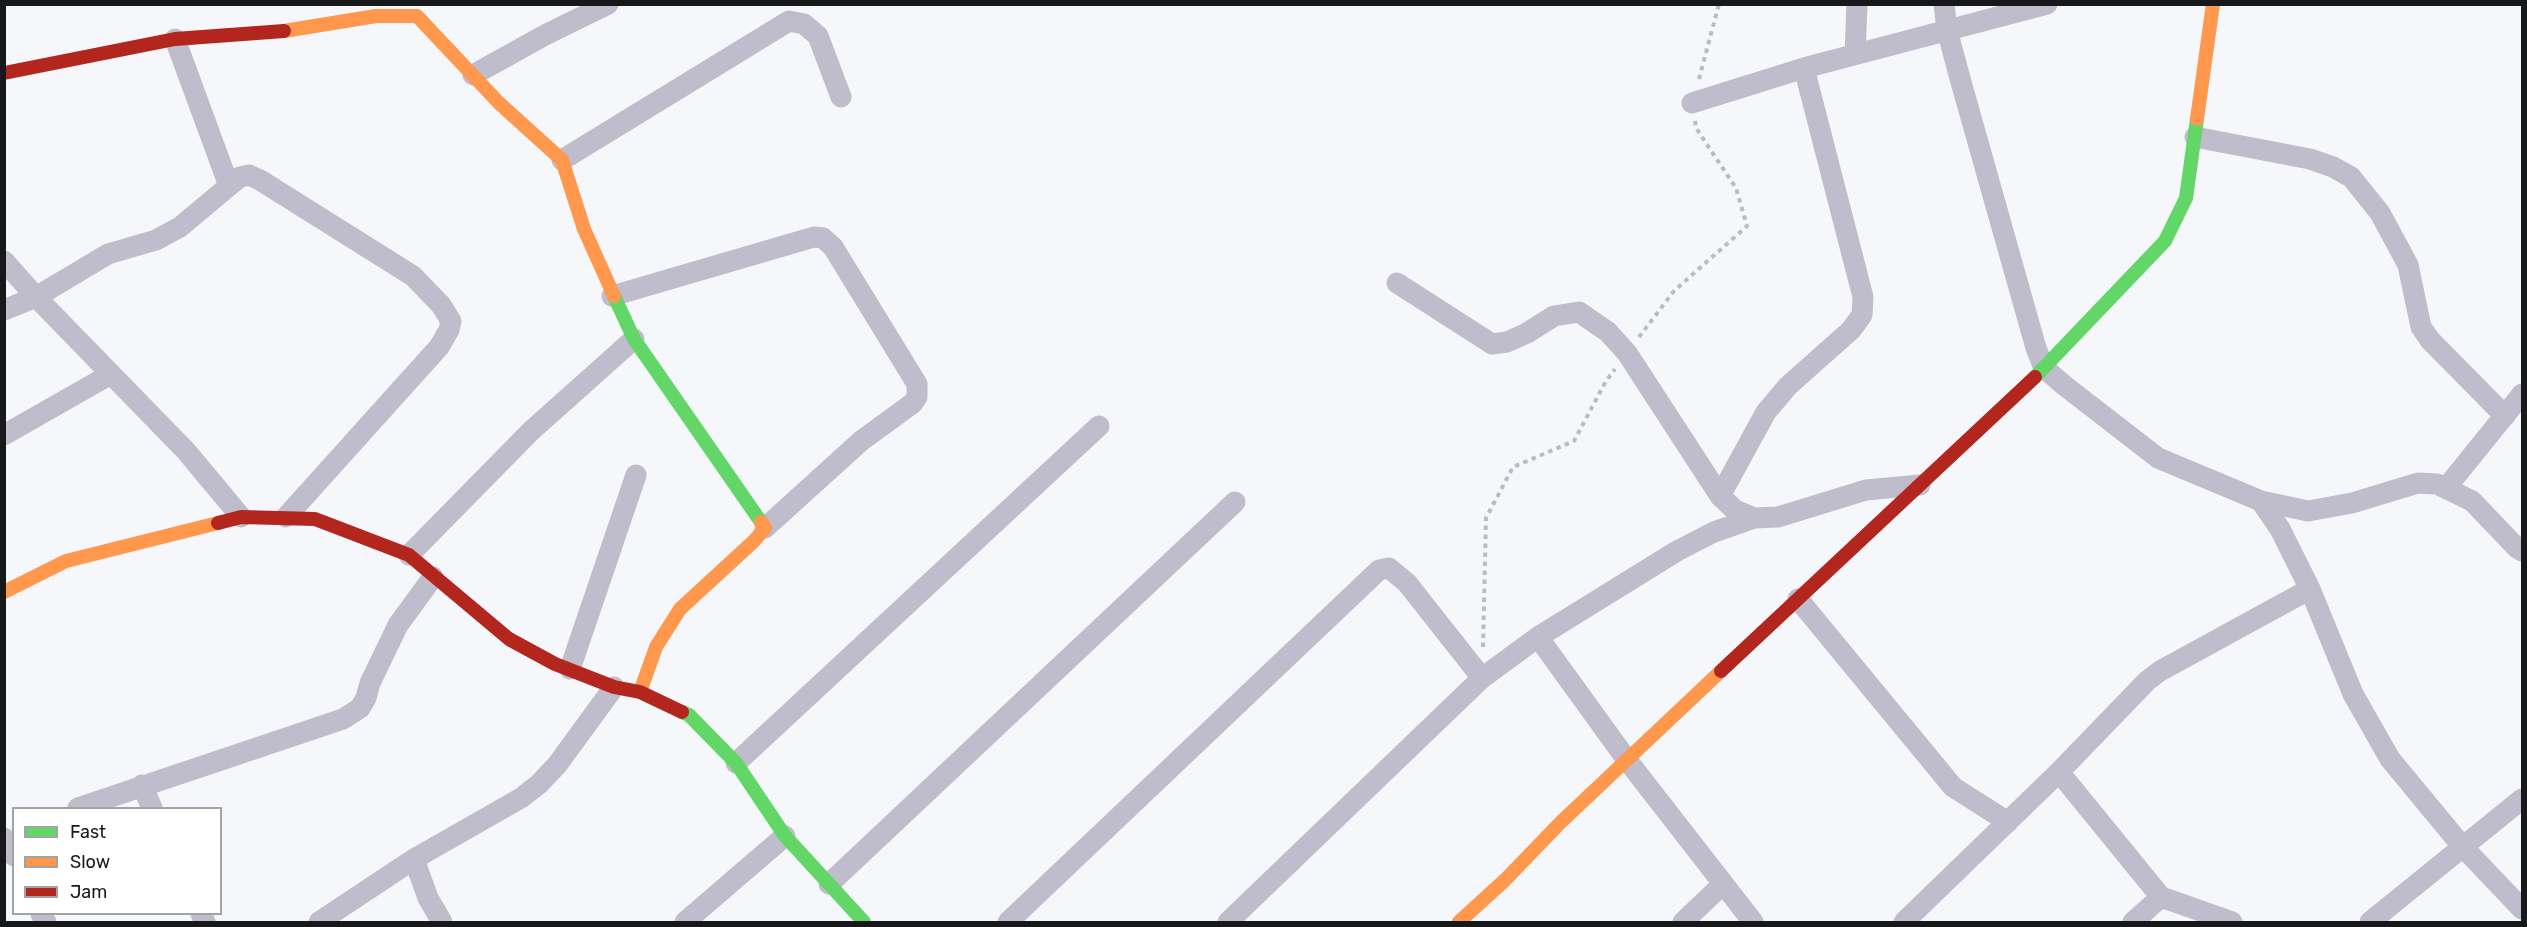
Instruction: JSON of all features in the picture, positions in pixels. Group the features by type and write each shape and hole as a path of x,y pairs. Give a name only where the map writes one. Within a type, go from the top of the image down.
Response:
{"street":[{"path":"473,75 545,35 608,4"},
{"path":"1855,54 1857,4"},
{"path":"1944,4 1947,30 2036,348 2044,368 2065,387 2158,458 2261,501 2308,511 2352,503 2418,483 2437,484 2472,501 2517,548 2523,550"},
{"path":"1692,104 1804,68 2048,4"},
{"path":"1459,922 1627,760 2044,368 2165,241 2186,198 2213,4"},
{"path":"4,73 175,39 286,31 419,10 473,75 562,160 584,229 612,296 634,339 765,528"},
{"path":"562,160 789,21 804,24 818,36 841,97"},
{"path":"175,39 228,186"},
{"path":"1720,496 1766,412 1788,386 1851,330 1862,315 1863,297 1804,68"},
{"path":"2195,137 2310,159 2333,167 2351,177 2380,213 2408,265 2421,327 2430,340 2505,416"},
{"path":"4,310 36,297 108,254 156,240 180,227 240,177 249,176 260,180 413,276 441,305 451,321 449,330 439,347 286,517"},
{"path":"612,296 814,237 823,238 833,247 916,384 917,397 913,403 861,441 680,609 656,647 640,692"},
{"path":"4,261 186,451 241,517"},
{"path":"1397,283 1492,344 1507,342 1527,333 1554,316 1579,312 1608,332 1627,353 1720,496 1735,510 1754,518"},
{"path":"410,555 531,431 634,339"},
{"path":"4,435 111,374"},
{"path":"2446,488 2523,394"},
{"path":"736,763 1099,426"},
{"path":"570,669 636,475"},
{"path":"1228,922 1482,678 1538,637 1677,551 1714,532 1754,518 1778,517 1866,490 1920,485"},
{"path":"2261,501 2280,529 2310,589 2353,694 2390,759 2462,846 2523,909"},
{"path":"829,884 1235,502"},
{"path":"4,592 66,561 241,517 315,519 410,555 433,577 509,639 570,669 614,687 640,692 689,715 736,763 785,836 864,922"},
{"path":"1008,922 1379,570 1389,568 1407,583 1482,678"},
{"path":"81,807 343,719 360,708 398,625 433,577"},
{"path":"1904,922 2160,671 2310,589"},
{"path":"1798,599 1953,787 2008,822"},
{"path":"1538,637 1627,760 1753,922"},
{"path":"319,922 414,860 521,798 539,784 557,765 614,687"},
{"path":"2059,772 2161,897 2232,922"},
{"path":"142,785 152,807"},
{"path":"2370,922 2523,799"},
{"path":"685,922 785,836"},
{"path":"4,837 12,852"},
{"path":"414,860 428,898 442,922"},
{"path":"1683,922 1723,884"},
{"path":"2133,922 2161,897"}],"traffic: fast":[{"path":"2035,377 2165,241 2186,198 2197,119"},
{"path":"614,296 634,339 761,522"},
{"path":"682,712 689,715 736,763 785,836 864,922"}],"traffic: slow":[{"path":"2197,119 2213,4"},
{"path":"284,31 376,16 417,16 499,103 562,160 584,229 614,296"},
{"path":"640,692 656,647 680,609 754,541 765,528 761,522"},
{"path":"4,592 66,561 218,523"},
{"path":"1459,922 1721,671"}],"traffic: jam":[{"path":"4,73 175,39 284,31"},
{"path":"1721,671 2035,377"},
{"path":"218,523 241,517 315,519 409,555 509,639 555,664 614,687 640,692 682,712"}]}
